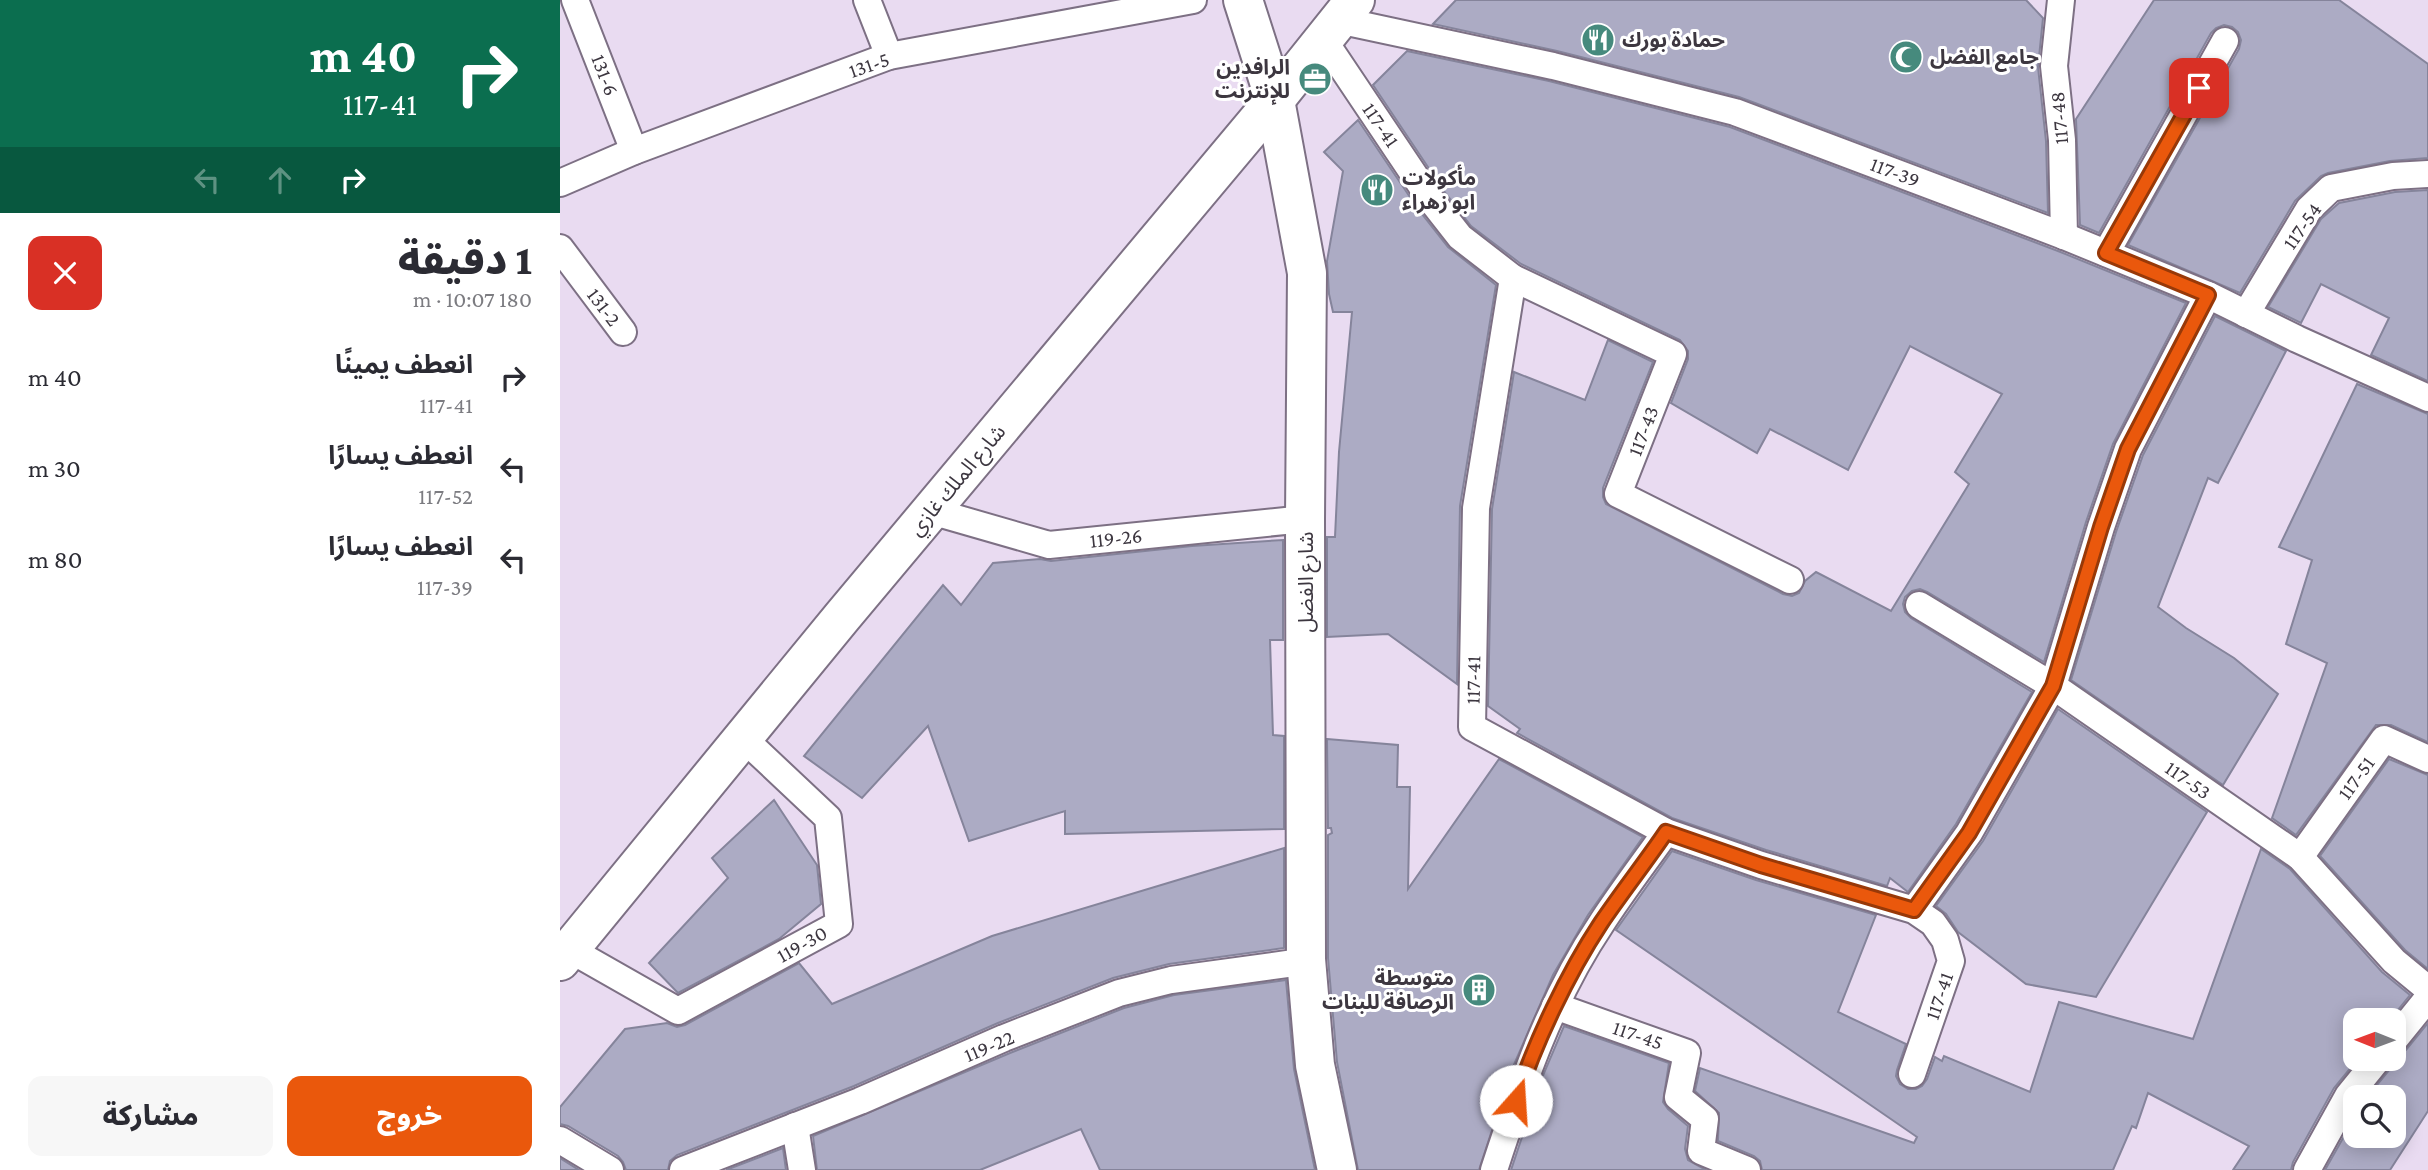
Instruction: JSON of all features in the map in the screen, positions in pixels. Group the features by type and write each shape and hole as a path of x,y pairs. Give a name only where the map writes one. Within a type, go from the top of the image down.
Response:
{"street":[{"name":"شارع الفضل","path":"1243,0 1275,100 1307,273 1306,959 1315,1065 1337,1170"},
{"name":"شارع الملك غازي","path":"565,955 1339,20"}],"lane":[{"name":"131-6","path":"575,0 634,151"},
{"path":"867,0 889,56"},
{"name":"131-5","path":"560,183 634,151 889,56 1194,0"},
{"name":"117-48","path":"2061,0 2054,66 2062,140 2064,236"},
{"name":"117-39","path":"1339,20 1553,66 1735,111 2064,236 2208,295 2428,398"},
{"name":"117-41","path":"1339,20 1431,200 1460,237 1513,278 1476,508 1472,727 1666,832 1761,865 1914,910 1933,923 1945,940 1951,961 1912,1074"},
{"path":"2106,253 2225,41"},
{"name":"117-54","path":"2246,314 2309,209 2331,188 2393,176 2428,174"},
{"name":"131-2","path":"560,248 624,332"},
{"name":"117-43","path":"1513,278 1673,354 1618,494 1790,580"},
{"path":"1914,910 1969,833 2053,686 2101,527 2128,449 2208,295"},
{"name":"119-26","path":"931,511 1049,545 1305,519"},
{"name":"117-53","path":"1919,606 2053,686 2300,857 2394,961 2428,989"},
{"name":"119-30","path":"565,955 678,1011 839,924 828,818 743,738"},
{"name":"117-51","path":"2300,857 2384,739 2428,759"},
{"path":"1494,1170 1523,1078 1555,1006 1600,925 1666,832"},
{"name":"119-22","path":"683,1170 1119,993 1171,980 1294,963 1306,959"},
{"path":"2406,1025 2428,998"},
{"name":"117-45","path":"1555,1006 1687,1053 1678,1097 1705,1119 1701,1151 1747,1170"},
{"path":"2307,1170 2348,1096 2368,1071"},
{"path":"795,1126 802,1170"},
{"path":"560,1140 610,1170"}],"building":[{"path":"1456,0 2026,0 2043,18 2038,67 2046,141 2048,213 1739,97 1557,51 1433,24"},
{"path":"2154,0 2339,0 2428,64 2428,158 2390,161 2321,176 2295,201 2240,293 2128,245 2239,49 2241,40 2238,32 2224,25 2211,33 2099,233 2080,225 2076,119"},
{"path":"1407,51 1549,81 1730,127 2058,251 2186,303 2113,444 2086,522 2044,662 1927,592 1920,589 1905,597 1905,612 1911,618 2032,692 1956,824 1908,892 1890,878 1887,886 1766,850 1672,818 1517,733 1520,729 1488,706 1492,509 1514,372 1585,400 1608,340 1653,362 1603,488 1606,504 1783,594 1792,596 1799,593 1805,581 1816,572 1891,611 1969,484 1955,472 2002,394 1910,346 1848,470 1770,429 1757,453 1671,403 1688,359 1688,351 1680,340 1521,264 1471,226 1444,191 1373,85"},
{"path":"1358,120 1418,209 1448,247 1496,285 1460,506 1457,684 1388,634 1327,637 1327,537 1335,537 1339,452 1352,312 1333,312 1329,294 1327,261 1343,171 1324,152"},
{"path":"2428,190 2428,381 2371,355 2389,318 2321,284 2301,323 2268,307 2321,219 2339,203 2395,192"},
{"path":"2215,316 2286,351 2218,483 2208,478 2158,607 2234,658 2278,694 2223,785 2071,680 2116,532 2143,455"},
{"path":"2357,384 2428,414 2428,742 2391,725 2376,725 2296,835 2272,818 2327,663 2286,644 2312,560 2279,547"},
{"path":"1283,540 1283,640 1270,640 1273,735 1284,736 1284,829 1065,834 1065,811 969,841 928,726 862,798 804,756 943,585 961,605 993,563 1040,559 1051,561 1192,546"},
{"path":"2058,709 2207,812 2096,997 2026,984 1958,932 1946,914 1936,906 1983,841"},
{"path":"1327,739 1398,745 1397,787 1410,787 1408,889 1499,759 1643,837 1588,915 1553,975 1512,1069 1479,1170 1358,1170 1337,1062 1328,958 1328,835 1332,833 1331,828 1328,828"},
{"path":"2389,759 2428,775 2428,969 2405,950 2320,856"},
{"path":"774,800 817,865 821,904 779,939 678,993 649,963 728,878 712,858"},
{"path":"1284,848 1284,948 1169,964 1113,978 998,1023 854,1086 677,1155 670,1161 668,1170 626,1170 618,1156 568,1126 560,1124 560,1107 625,1029 667,1023 677,1027 685,1025 799,963 832,1004 992,936"},
{"path":"2261,849 2290,869 2382,972 2410,995 2400,1008 2343,1008 2343,1071 2348,1071 2334,1088 2291,1170 2233,1170 2249,1146 2148,1093 2136,1128 2132,1126 2113,1170 1762,1170 1760,1161 1754,1156 1718,1141 1719,1113 1695,1091 1700,1068 1914,1143 1917,1137 1616,930 1672,851 1756,880 1876,915 1838,1012 1906,1044 1896,1076 1900,1084 1908,1089 1922,1086 1935,1057 1942,1061 1944,1056 2030,1092 2059,1002 2193,1039"},
{"path":"1286,980 1294,1069 1315,1170 1100,1170 1081,1129 980,1170 817,1170 813,1136 1010,1053 1124,1008 1174,995"},
{"path":"2428,1023 2428,1111 2406,1145 2406,1085 2377,1085 2388,1071 2406,1071 2406,1050"},
{"path":"1564,1026 1669,1063 1663,1102 1688,1126 1685,1149 1688,1160 1706,1170 1511,1170 1541,1080"},
{"path":"2343,1138 2343,1148 2404,1148 2390,1170 2325,1170"},
{"path":"783,1148 786,1170 726,1170"},
{"path":"560,1158 579,1170 560,1170"}],"place":[{"name":"حمادة بورك","path":"1598,40"},
{"name":"جامع الفضل","path":"1906,57"},
{"name":"الرافدين للإنترنت","path":"1315,79"},
{"name":"مأكولات ابو زهراء","path":"1377,190"},
{"name":"متوسطة الرصافة للبنات","path":"1479,990"}],"route":[{"path":"1516,1101 1523,1078 1555,1006 1600,925 1666,832 1761,865 1914,910 1969,833 2053,686 2113,489 2128,449 2208,295 2106,253 2199,88"}]}
